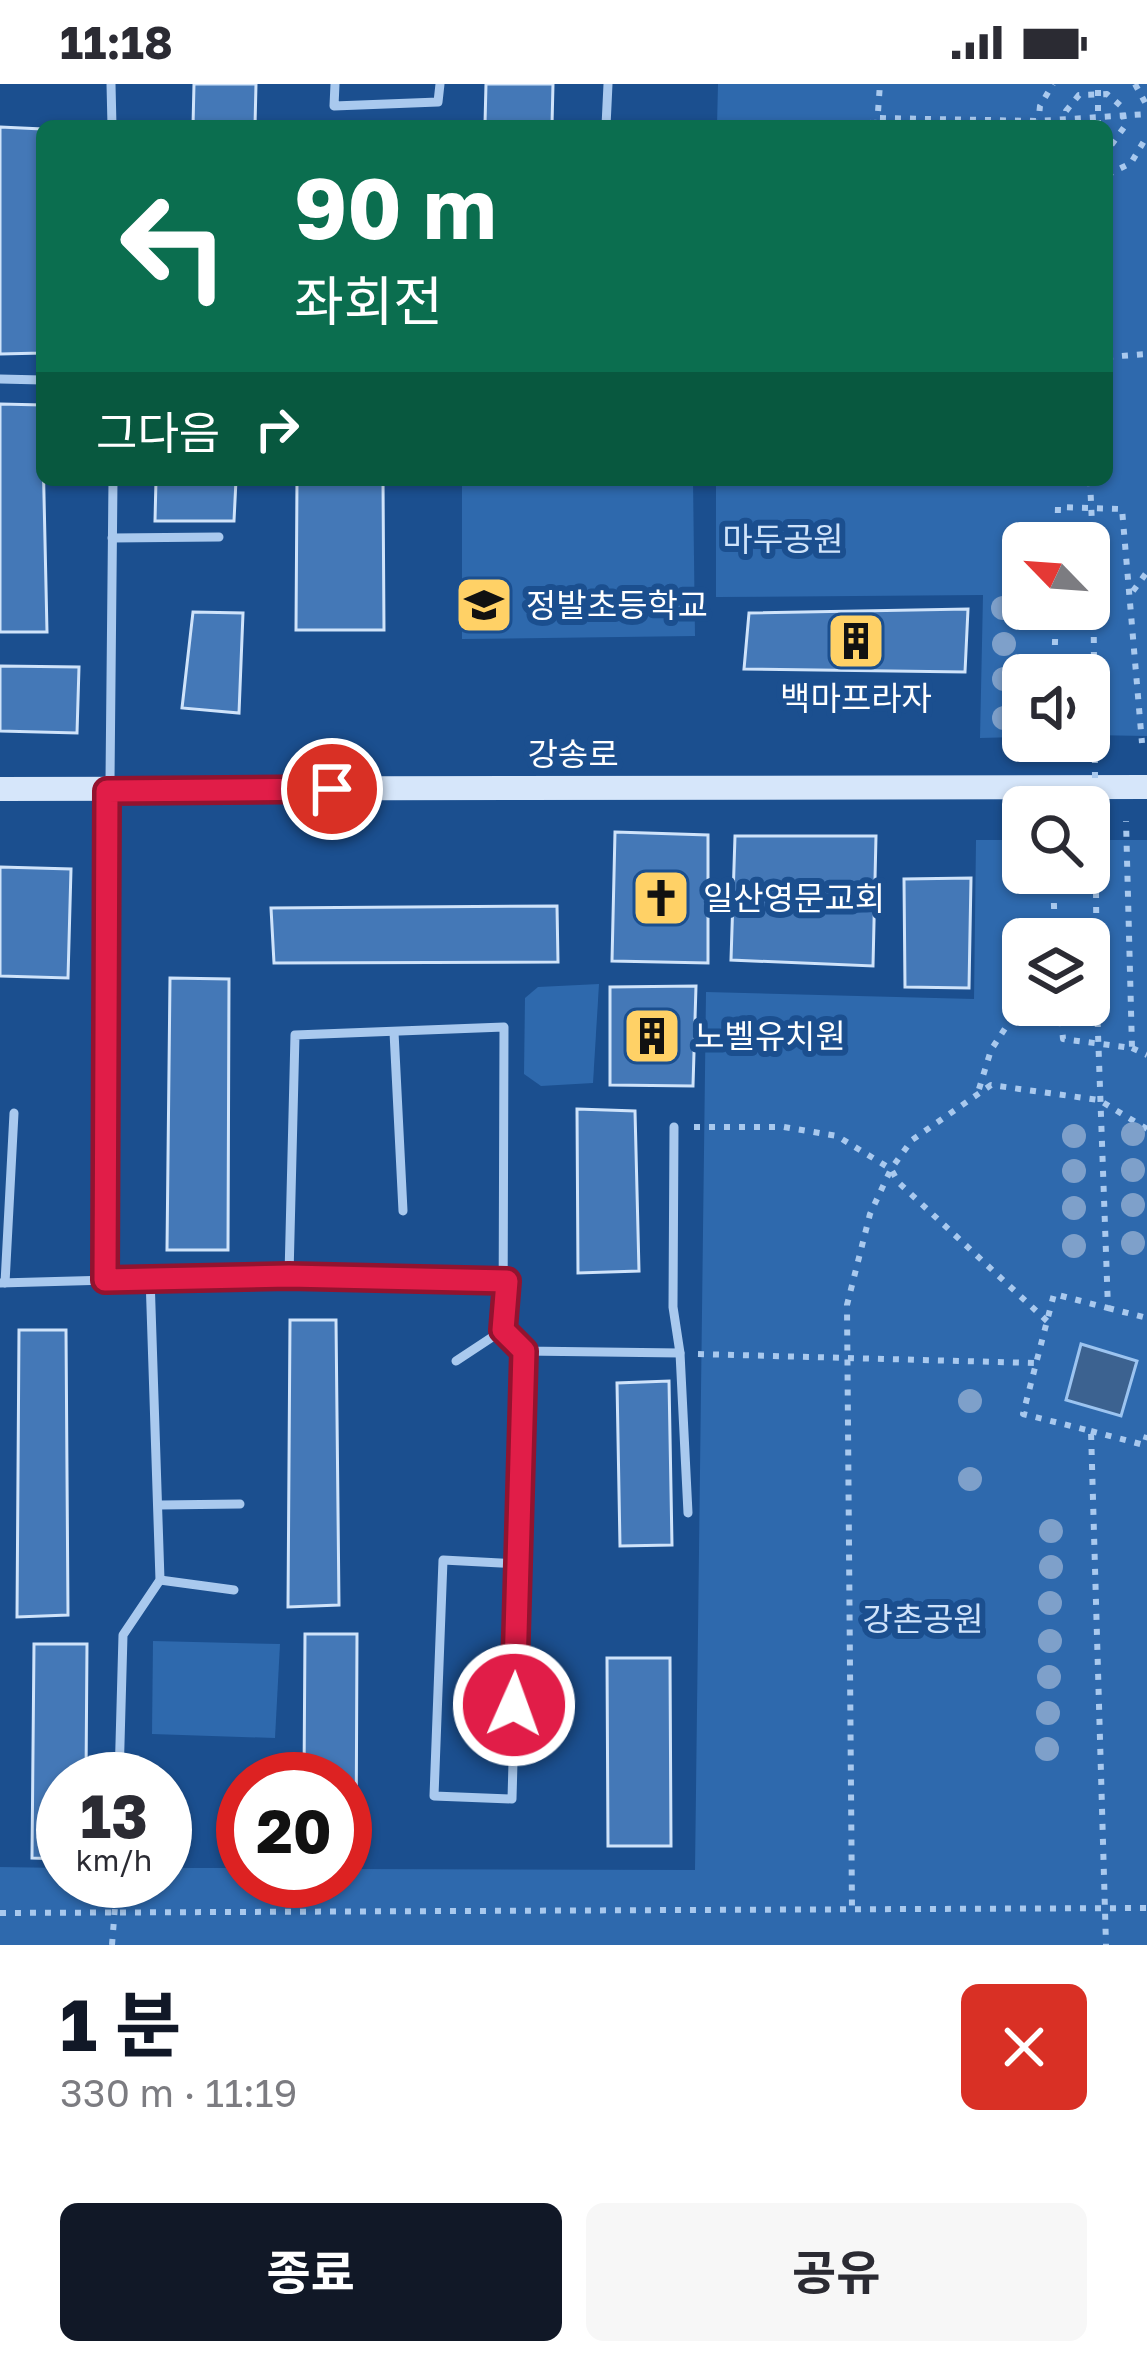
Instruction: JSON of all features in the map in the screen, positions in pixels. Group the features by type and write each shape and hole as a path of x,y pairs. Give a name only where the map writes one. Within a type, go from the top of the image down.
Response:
{"main road":[{"name":"강송로","path":"0,789 1147,787"}],"lane":[{"path":"111,84 112,120"},
{"path":"335,84 334,106 438,102 440,84"},
{"path":"607,120 608,84"},
{"path":"0,379 36,380"},
{"path":"105,1280 113,486"},
{"path":"112,538 219,537"},
{"path":"289,1276 295,1036 504,1027 507,1281 503,1330 524,1351 680,1353"},
{"path":"394,1032 404,1210"},
{"path":"14,1114 3,1283 289,1276 507,1281"},
{"path":"674,1127 673,1306 688,1513"},
{"path":"120,1752 123,1635 160,1580 150,1277"},
{"path":"456,1361 503,1330"},
{"path":"518,1564 443,1560 434,1796 512,1799 524,1351"},
{"path":"160,1504 240,1504"},
{"path":"160,1580 235,1590"}],"path":[{"path":"877,120 880,84"},
{"path":"1039,120 1053,84"},
{"path":"1110,120 1147,110 1135,84"},
{"path":"1098,88 1115,99 1125,116 1122,136 1113,145"},
{"path":"1098,88 1098,120"},
{"path":"1066,120 1079,95 1098,88"},
{"path":"1113,172 1131,163 1147,136"},
{"path":"1113,357 1147,354"},
{"path":"1090,486 1099,1100 1108,1308"},
{"path":"1058,522 1058,507 1122,509 1142,743"},
{"path":"1130,594 1147,572"},
{"path":"1126,821 1132,1048"},
{"path":"979,1089 991,1050 1007,1026"},
{"path":"1062,1026 1064,1039 1132,1048 1147,1055"},
{"path":"852,1910 847,1305 870,1214 891,1169 912,1140 991,1085 1099,1100 1147,1129"},
{"path":"674,1127 784,1127 837,1136 891,1169 898,1182 1047,1321"},
{"path":"1147,1318 1054,1294 1023,1414 1144,1445 1147,1435"},
{"path":"680,1353 1036,1363"},
{"path":"1091,1431 1106,1945"},
{"path":"112,1945 116,1908"},
{"path":"0,1913 1147,1908"}],"green space":[{"name":"마두공원","path":"718,84 1147,84 1147,736 1110,735 1110,654 1002,654 1002,737 980,738 983,595 716,597 716,486 1113,486 1113,120 717,120"},
{"path":"462,486 693,486 695,636 462,639"},
{"name":"강촌공원","path":"976,840 1002,840 1002,894 1110,894 1110,840 1147,840 1147,1945 0,1945 0,1867 36,1868 36,1908 192,1908 192,1868 216,1868 216,1908 372,1908 372,1869 695,1870 706,992 974,999"},
{"path":"599,984 593,1083 541,1086 524,1074 525,998 538,987"},
{"path":"153,1641 280,1644 275,1738 152,1734"}],"shaded area":[{"path":"1081,1344 1137,1361 1121,1416 1066,1400"}],"building":[{"path":"194,84 256,84 255,120 193,120"},
{"path":"486,84 553,84 552,120 485,120"},
{"path":"0,127 36,129 36,353 0,354"},
{"path":"0,404 36,405 36,486 44,486 47,632 0,632"},
{"path":"156,486 236,486 234,521 155,521"},
{"path":"297,486 383,486 384,630 296,630"},
{"name":"백마프라자","path":"968,609 965,672 744,669 749,613"},
{"path":"193,612 243,613 239,713 182,708"},
{"path":"0,666 79,667 77,733 0,731"},
{"name":"일산영문교회","path":"615,832 708,835 708,963 612,961"},
{"path":"735,836 876,836 873,966 731,960"},
{"path":"0,867 71,869 68,978 0,976"},
{"path":"971,878 969,988 905,987 904,879"},
{"path":"557,906 558,962 274,963 271,908"},
{"path":"170,978 229,979 228,1250 167,1250"},
{"name":"노벨유치원","path":"696,986 693,1086 610,1085 610,987"},
{"path":"577,1109 635,1111 639,1271 578,1273"},
{"path":"290,1320 336,1320 339,1605 288,1607"},
{"path":"19,1330 66,1330 68,1615 17,1617"},
{"path":"669,1381 672,1545 620,1546 617,1383"},
{"path":"305,1634 357,1634 356,1752 304,1752"},
{"path":"34,1644 87,1644 86,1752 36,1752 36,1858 32,1858"},
{"path":"607,1658 670,1658 671,1846 608,1846"}],"place":[{"name":"정발초등학교","path":"484,605"},
{"name":"백마프라자","path":"856,641"},
{"name":"일산영문교회","path":"661,898"},
{"name":"노벨유치원","path":"652,1036"}],"route":[{"path":"332,789 107,791 105,1280 289,1276 507,1281 503,1330 524,1351 514,1705"}]}
